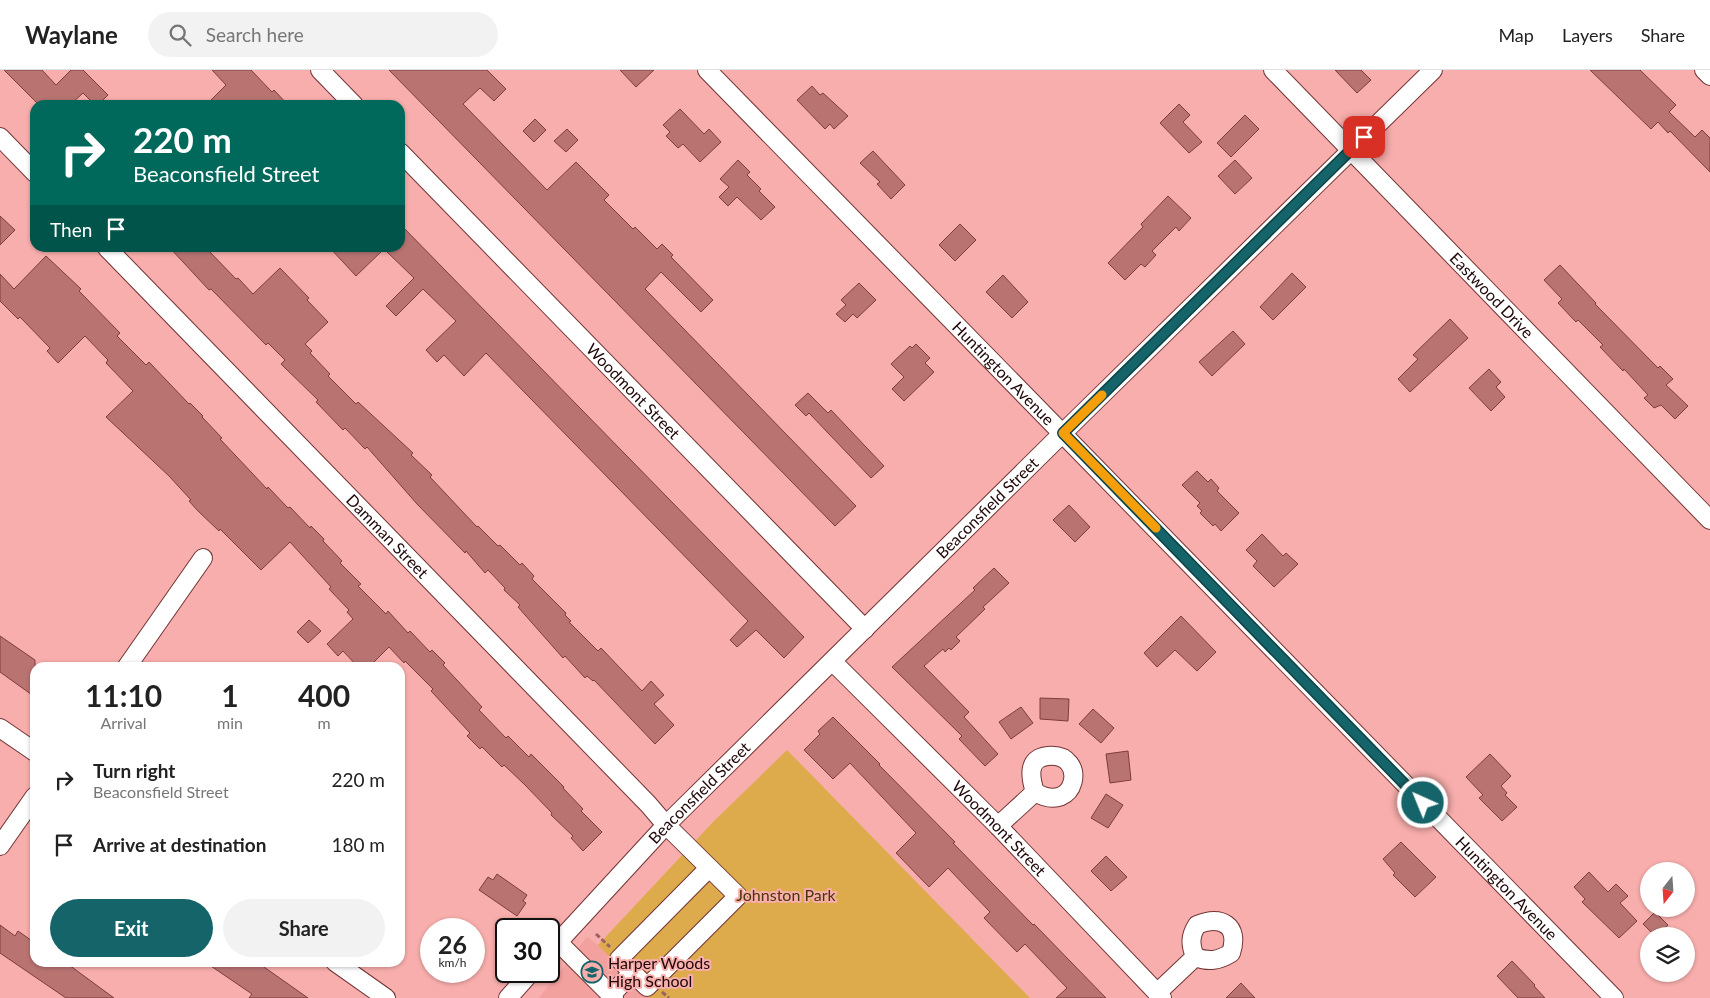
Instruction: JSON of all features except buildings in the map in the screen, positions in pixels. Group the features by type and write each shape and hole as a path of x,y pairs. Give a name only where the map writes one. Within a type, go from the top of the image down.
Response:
{"street":[{"path":"320,70 349,100"},
{"name":"Huntington Avenue","path":"707,70 1614,998"},
{"name":"Eastwood Drive","path":"1273,70 1710,520"},
{"name":"Beaconsfield Street","path":"560,939 666,825 1433,70"},
{"path":"1704,70 1710,76"},
{"path":"0,137 30,168"},
{"name":"Woodmont Street","path":"405,157 865,629"},
{"name":"Damman Street","path":"112,252 641,796 666,825 738,896 647,987 632,972"},
{"path":"130,661 203,558"},
{"name":"Woodmont Street","path":"833,662 998,826 1160,995"},
{"path":"0,728 30,749"},
{"path":"998,826 1035,792"},
{"path":"0,846 30,803"},
{"path":"560,953 612,996 632,972 619,959 709,868"},
{"path":"1160,995 1195,957"},
{"path":"342,967 386,998"},
{"path":"508,998 521,983"}],"shaded area":[{"name":"Harper Woods High School","path":"587,937 598,945 649,998 539,998 551,983 560,983 560,971"}],"green space":[{"name":"Johnston Park","path":"787,750 1030,998 649,998 598,945 713,822"}],"slow traffic":[{"path":"1102,395 1063,433 1156,528"}],"place":[{"name":"Harper Woods High School","path":"592,972"}],"route":[{"path":"1364,137 1063,433 1423,803"}]}
